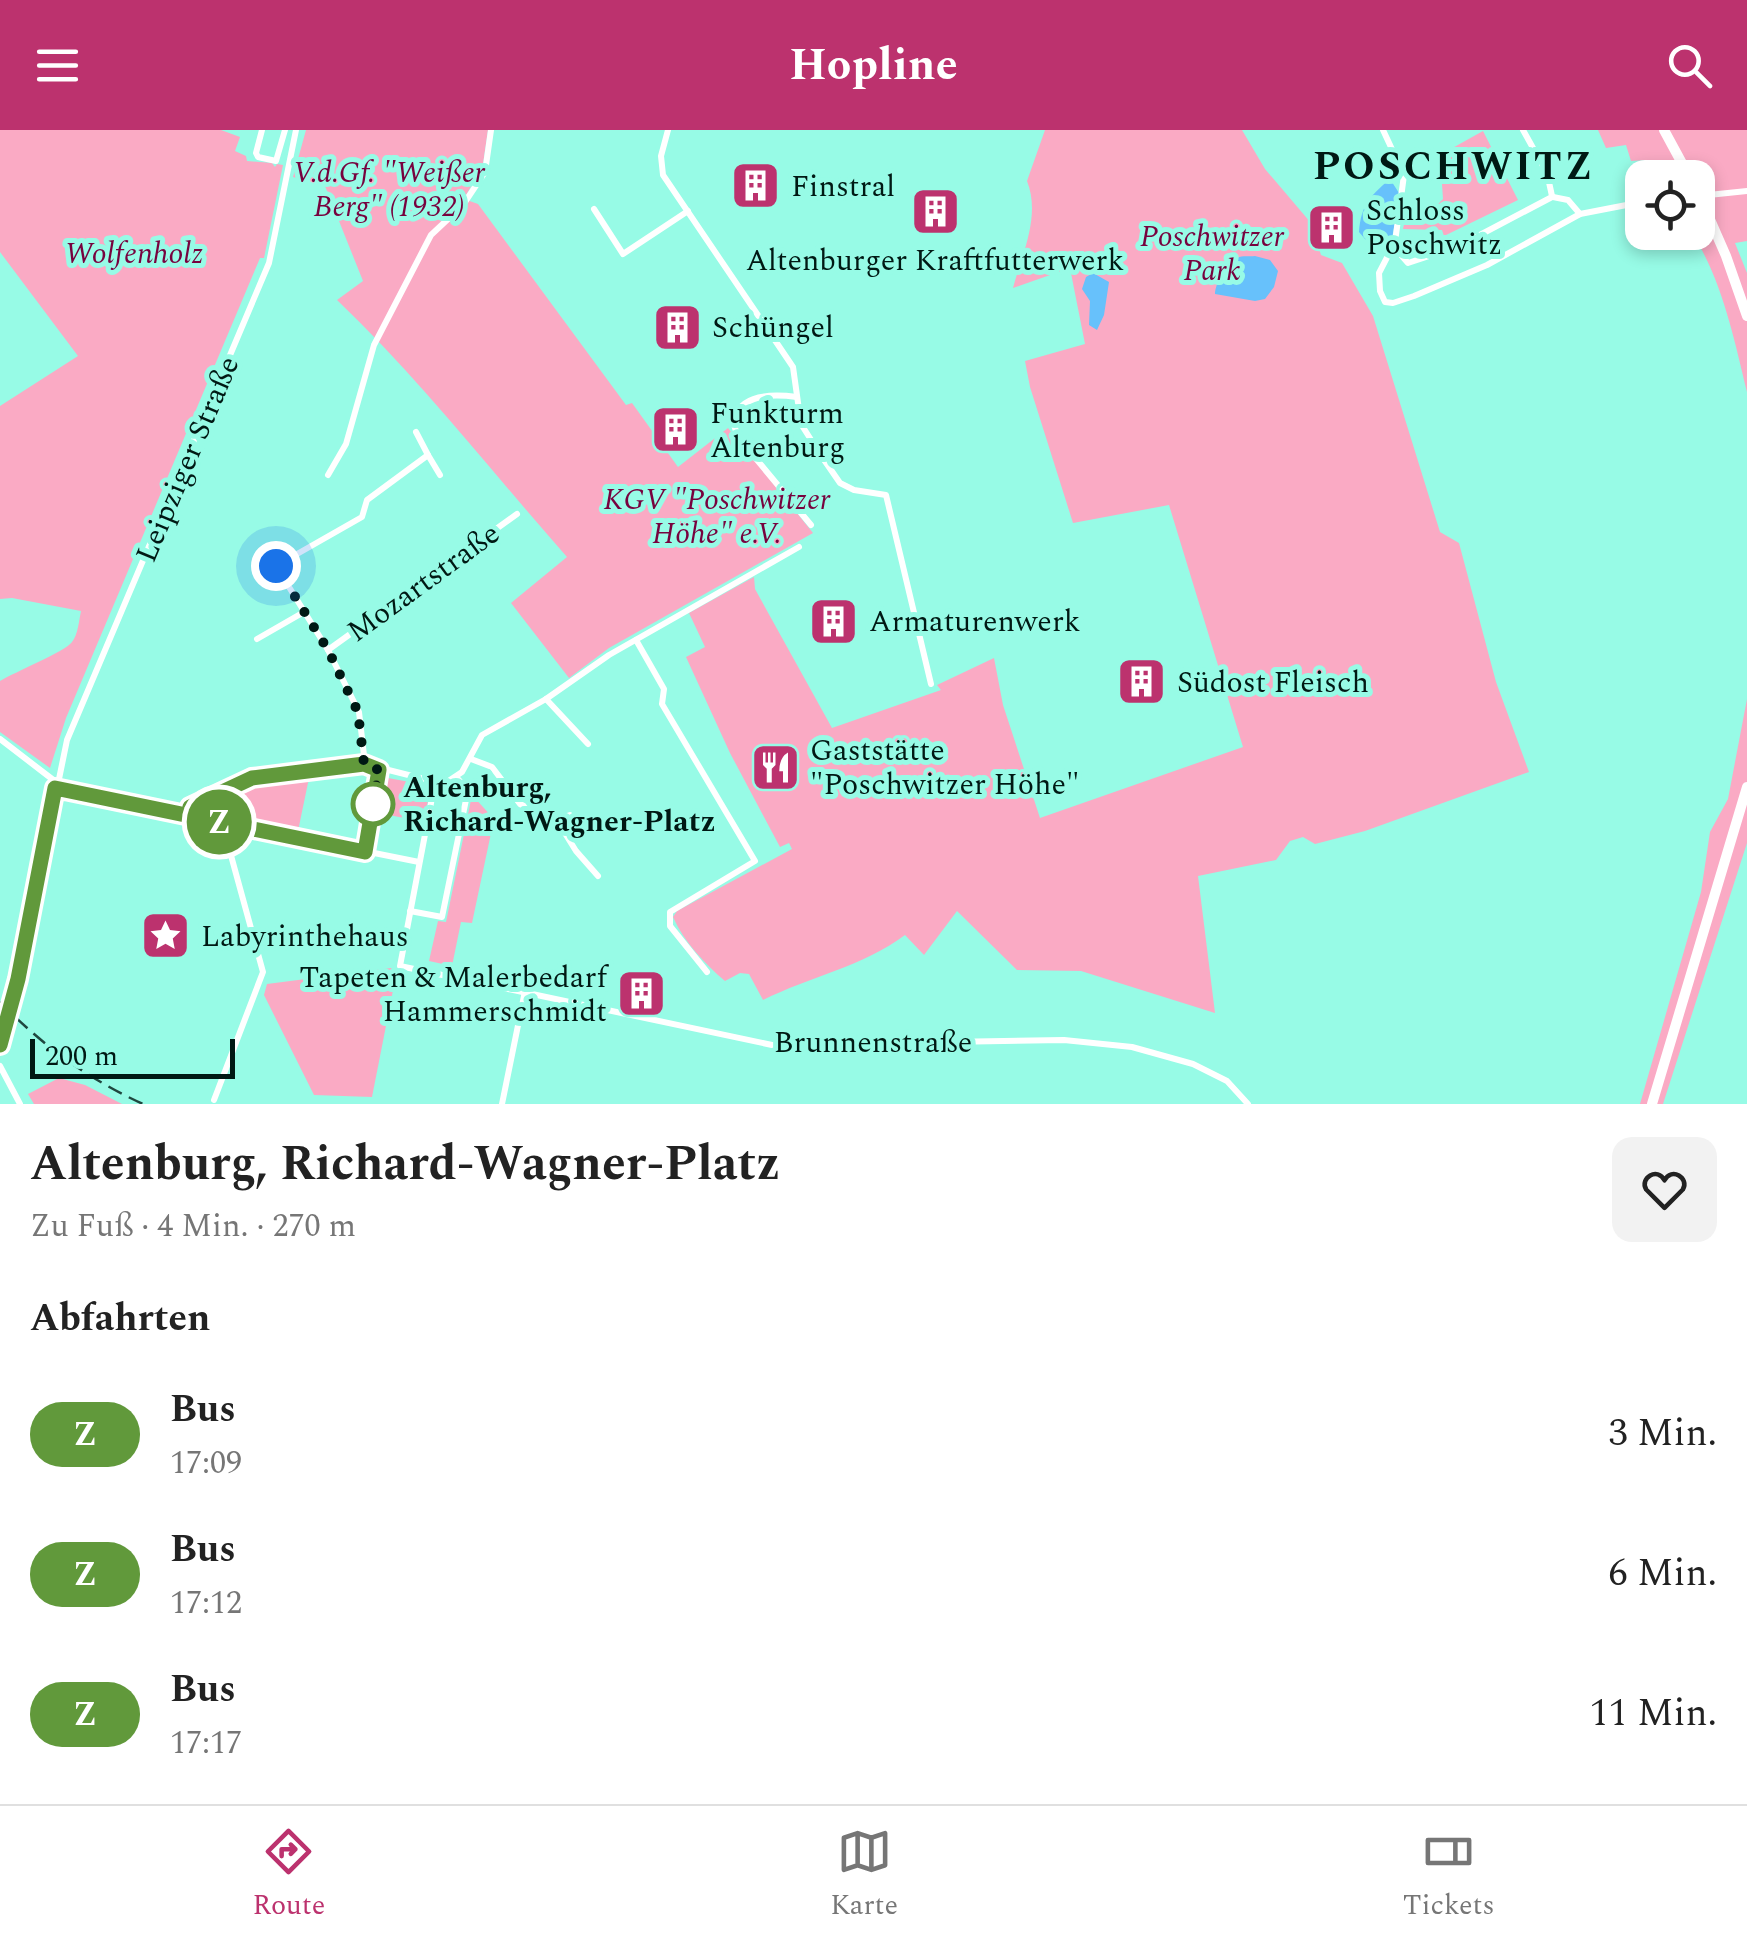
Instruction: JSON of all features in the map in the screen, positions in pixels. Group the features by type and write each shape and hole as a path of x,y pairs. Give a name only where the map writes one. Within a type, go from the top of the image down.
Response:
{"highway":[{"path":"1664,130 1680,160"},
{"path":"1715,236 1747,316"},
{"path":"1652,1104 1747,788"}],"street":[{"path":"262,130 256,153 276,161 286,130"},
{"name":"Leipziger Straße","path":"0,1045 18,979 56,785 78,713 269,262 296,130"},
{"path":"328,475 346,444 374,345 431,236 463,205 485,172 491,130"},
{"path":"668,130 660,166 793,367 801,424 840,483 854,490 886,495 931,684"},
{"path":"1383,130 1404,175 1393,246 1378,273 1386,302 1393,303 1488,266 1580,214 1625,205"},
{"path":"1523,130 1547,172 1552,196"},
{"path":"1715,195 1747,190"},
{"path":"1393,246 1408,263 1423,261 1494,230 1552,196 1568,200 1580,214"},
{"path":"594,209 624,254 688,211"},
{"path":"797,398 759,397 737,411 733,422 738,437 811,525"},
{"path":"416,432 440,475"},
{"name":"Mozartstraße","path":"364,764 358,712 328,650 276,566 362,517 367,500 428,454"},
{"name":"Mozartstraße","path":"328,650 518,514"},
{"path":"184,814 190,807 252,778 364,764 444,784 457,778 482,735 636,640 799,547"},
{"name":"Mozartstraße","path":"257,640 304,612"},
{"path":"636,640 664,689 662,704 755,862 670,912 670,926 707,972"},
{"path":"546,698 588,744"},
{"path":"0,739 56,785 419,862"},
{"path":"471,759 492,767 520,804 558,822 598,876"},
{"path":"365,852 379,770"},
{"path":"435,782 410,911 442,917 468,790 457,778"},
{"path":"558,822 570,814 578,822"},
{"path":"214,1100 262,972 225,823"},
{"name":"Brunnenstraße","path":"410,911 400,966 772,1045 1064,1040 1148,1051 1192,1064 1228,1081 1248,1104"},
{"path":"502,1104 525,991"},
{"path":"0,1066 20,1104"}],"green space":[{"name":"Wolfenholz","path":"0,130 221,130 240,137 235,151 246,156 247,161 283,165 264,258 260,258 66,718 50,768 0,732 0,681 68,646 76,635 81,611 0,599 0,406 78,356 0,252"},
{"path":"306,130 488,130 483,164 464,199 478,204 626,405 632,403 678,467 728,428 813,533 609,648 569,678 511,603 567,557 426,393 337,300 363,281 325,186 293,177"},
{"name":"Poschwitzer Park","path":"1045,130 1242,130 1265,169 1311,223 1321,255 1342,263 1373,316 1440,532 1459,543 1496,682 1529,772 1365,831 1315,844 1303,837 1290,841 1276,860 1198,876 1215,1013 1081,971 1017,970 957,911 924,955 905,935 872,955 763,1000 749,974 740,973 725,981 717,974 689,944 673,917 677,911 792,849 789,843 780,847 730,753 686,657 705,647 689,613 754,577 755,589 832,728 941,690 937,685 994,658 1003,705 1040,818 1243,747 1169,505 1073,523 1025,361 1085,344 1070,268 1013,288 1031,221 1027,181"},
{"path":"1598,130 1747,130 1747,241 1735,243 1747,273 1747,392 1732,330 1701,250 1715,250 1715,160 1631,160 1626,145 1606,148"},
{"path":"1483,131 1518,200 1444,236 1442,230 1403,229 1406,215 1429,213 1443,199 1440,155"},
{"path":"1747,699 1747,843 1663,1104 1640,1104 1701,892 1710,832 1728,799"},
{"path":"309,778 298,831 220,815 223,793 260,781"},
{"path":"388,778 430,789 424,822 379,813"},
{"path":"472,795 494,819 472,923 461,922 452,966 429,961 438,921 446,922"},
{"path":"391,968 396,975 372,1097 314,1095 264,995 267,984"},
{"path":"59,1078 85,1085 122,1104 34,1104 28,1094"}],"water":[{"path":"1390,179 1399,193 1396,215 1391,214 1390,219 1395,223 1392,238 1384,246 1371,246 1359,232 1362,215 1372,196"},
{"path":"1239,257 1270,260 1278,271 1274,287 1265,299 1215,294 1229,264"},
{"path":"1093,273 1109,282 1104,315 1097,330 1089,325 1090,301 1082,289 1086,277"}],"railway":[{"path":"0,1002 67,1060 143,1104"}],"bus line":[{"name":"Z","path":"0,1045 18,979 55,788 365,852 379,770 364,764 252,778 190,807"}],"place":[{"name":"Finstral","path":"756,186"},
{"name":"Altenburger Kraftfutterwerk","path":"935,211"},
{"name":"Schloss Poschwitz","path":"1331,227"},
{"name":"Schüngel","path":"677,327"},
{"name":"Funkturm Altenburg","path":"675,430"},
{"name":"Armaturenwerk","path":"834,621"},
{"name":"Südost Fleisch","path":"1142,682"},
{"name":"Gaststätte \"Poschwitzer Höhe\"","path":"775,767"},
{"name":"Altenburg, Richard-Wagner-Platz","path":"373,804"},
{"name":"Labyrinthehaus","path":"166,936"},
{"name":"Tapeten & Malerbedarf Hammerschmidt","path":"642,994"}],"district":[{"name":"POSCHWITZ","path":"1454,165"}],"route":[{"path":"276,566 328,650 358,712 364,764 379,770 373,804"}],"park label":[{"name":"V.d.Gf. \"Weißer Berg\" (1932)","path":"389,189"},
{"name":"KGV \"Poschwitzer Höhe\" e.V.","path":"717,516"}]}
